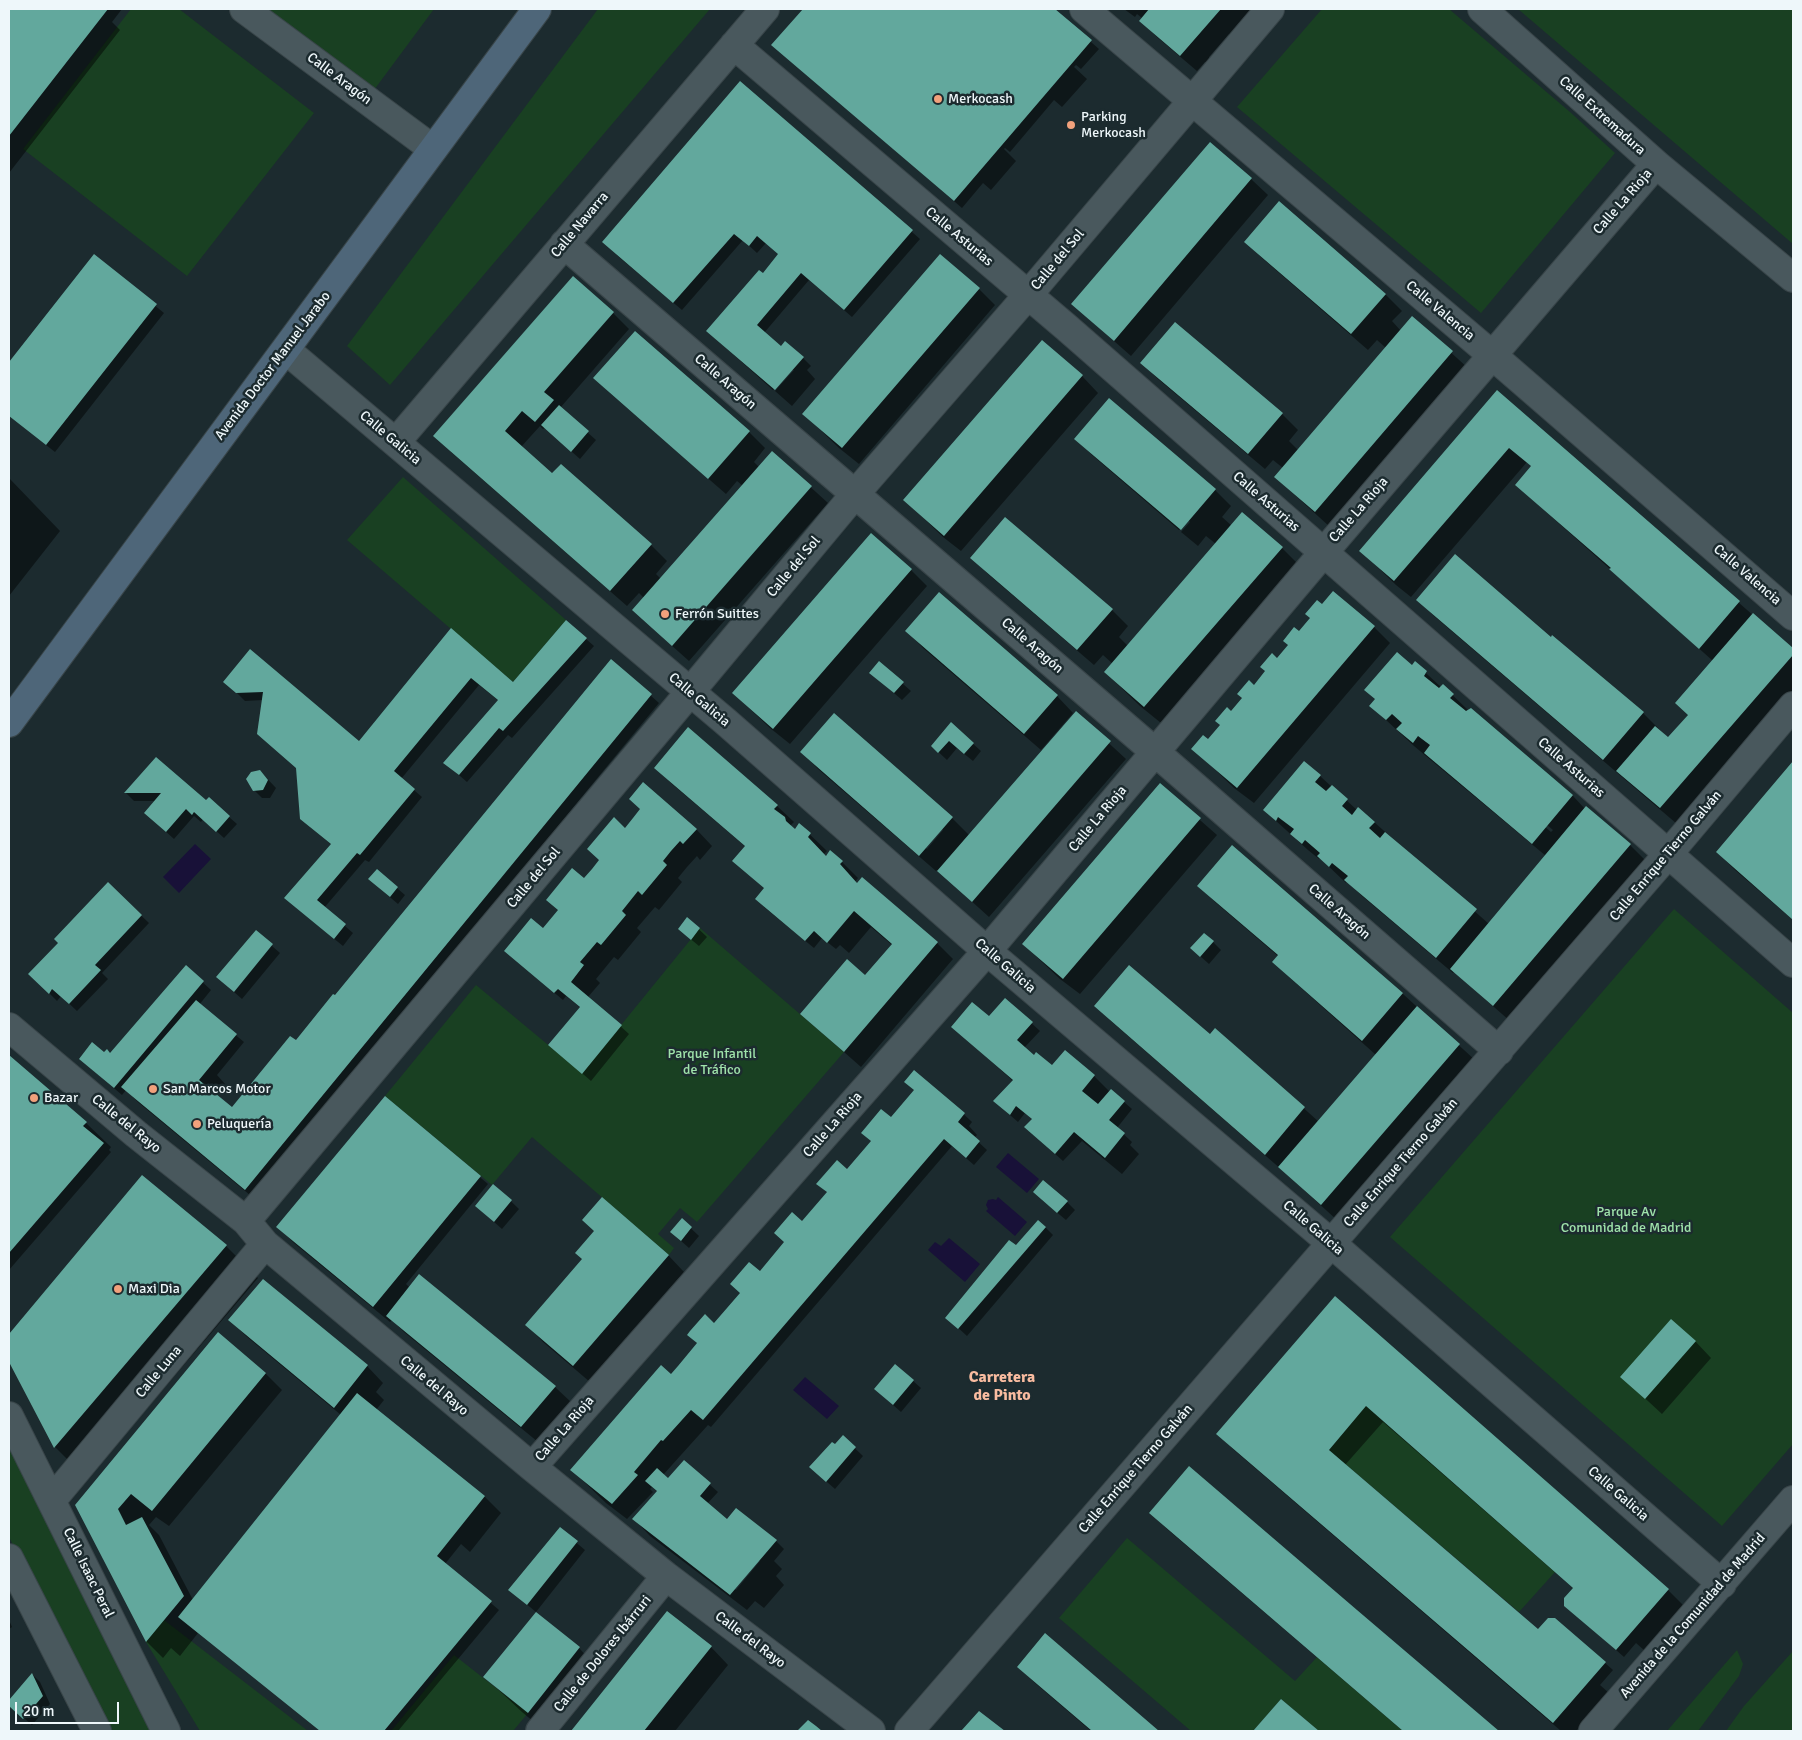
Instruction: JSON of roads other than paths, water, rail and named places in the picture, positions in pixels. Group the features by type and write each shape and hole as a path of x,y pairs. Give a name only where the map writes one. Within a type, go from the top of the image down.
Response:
{"street":[{"name":"Calle Aragón","path":"244,9 433,149"},
{"name":"Avenida Doctor Manuel Jarabo","path":"9,723 537,9"},
{"name":"Calle Navarra","path":"396,442 765,9"},
{"name":"Calle Valencia","path":"1084,9 1492,355 1793,616"},
{"name":"Calle del Sol","path":"246,1221 855,494 1028,295 1270,9"},
{"name":"Calle Extremadura","path":"1482,9 1656,164 1793,278"},
{"name":"Calle Asturias","path":"734,46 1028,295 1793,963"},
{"name":"Calle La Rioja","path":"532,1467 987,950 1154,751 1656,164"},
{"name":"Calle Aragón","path":"564,244 1154,751 1499,1051"},
{"name":"Calle Galicia","path":"286,350 690,692 987,950 1331,1243 1722,1584"},
{"name":"Calle Enrique Tierno Galván","path":"909,1731 1499,1051 1793,706"},
{"name":"Calle del Rayo","path":"9,1028 136,1134 246,1221 265,1244 532,1467 666,1576 871,1731"},
{"name":"Calle Luna","path":"52,1500 265,1244"},
{"name":"Calle Isaac Peral","path":"9,1416 166,1731"},
{"name":"Avenida de la Comunidad de Madrid","path":"1594,1731 1793,1500"},
{"path":"9,1558 97,1731"},
{"name":"Calle de Dolores Ibárruri","path":"540,1731 666,1576"}],"place":[{"name":"Merkocash","path":"938,99"},
{"name":"Parking Merkocash","path":"1071,125"},
{"name":"Ferrón Suittes","path":"665,614"},
{"name":"San Marcos Motor","path":"153,1089"},
{"name":"Bazar","path":"34,1098"},
{"name":"Peluquería","path":"197,1124"},
{"name":"Maxi Dia","path":"118,1289"}],"district":[{"name":"Carretera de Pinto","path":"1002,1387"}],"park label":[{"name":"Parque Infantil de Tráfico","path":"712,1062"},
{"name":"Parque Av Comunidad de Madrid","path":"1626,1220"}]}
